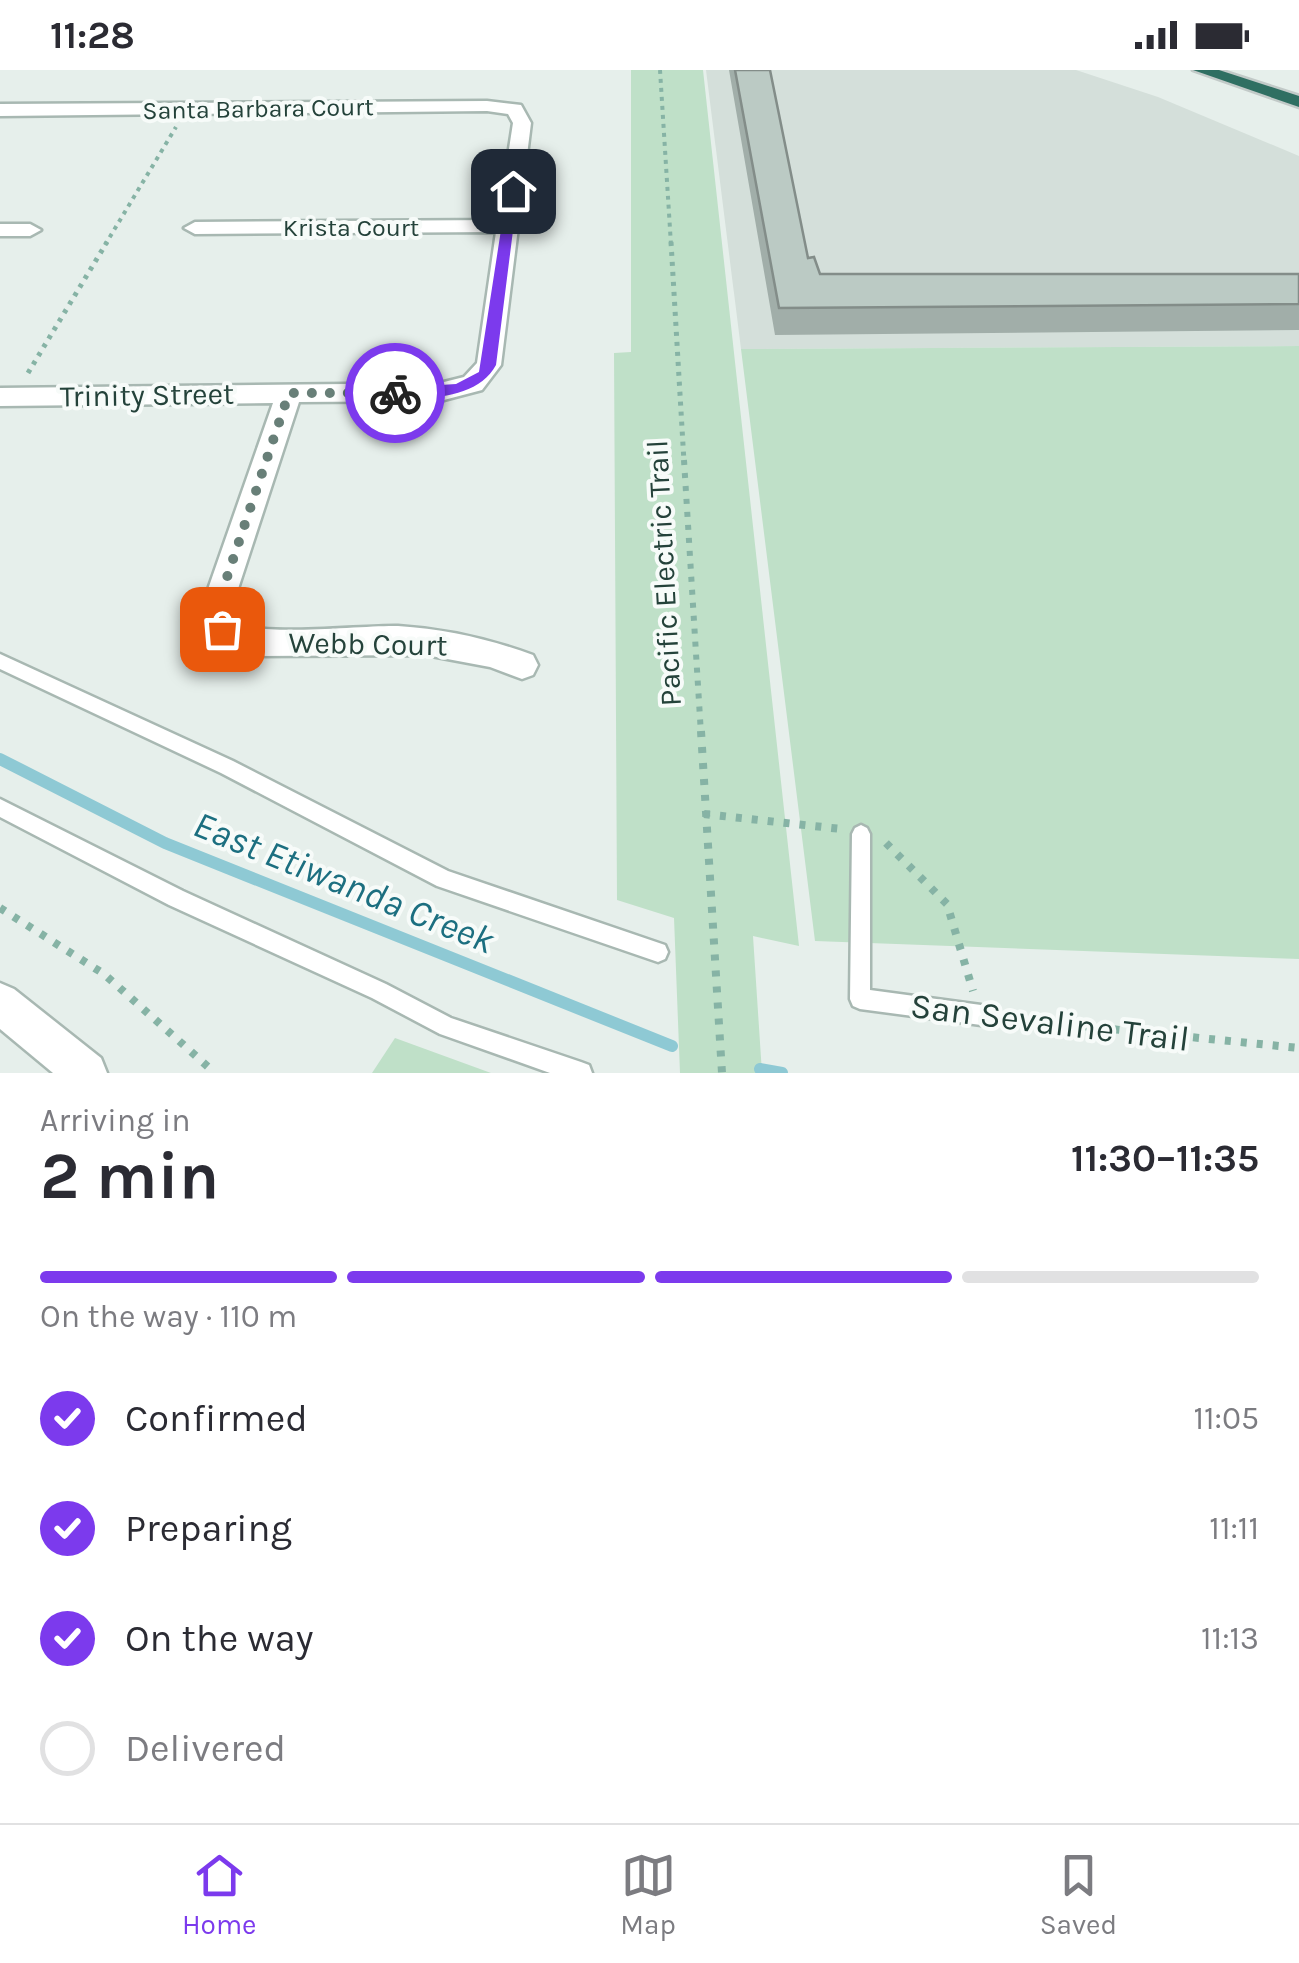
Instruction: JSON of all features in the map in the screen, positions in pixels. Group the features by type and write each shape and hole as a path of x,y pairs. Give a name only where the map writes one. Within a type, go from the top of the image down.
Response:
{"highway":[{"path":"1202,70 1299,102"}],"street":[{"name":"Santa Barbara Court","path":"0,110 487,106 515,109 522,122 508,226"},
{"name":"Krista Court","path":"195,228 508,226"},
{"name":"Trinity Street","path":"0,398 440,392 473,384 489,365 508,226"},
{"path":"0,230 30,230"},
{"name":"Webb Court","path":"289,393 221,595 222,629 236,640 259,642 455,644 494,653 522,665"},
{"path":"0,1003 86,1073"}],"lane":[{"path":"0,661 227,767 444,878 658,952"},
{"path":"0,808 176,898 380,991 447,1027 580,1073"},
{"name":"San Sevaline Trail","path":"861,834 860,1000 980,1016"}],"path":[{"name":"Pacific Electric Trail","path":"660,70 722,1073"},
{"path":"24,379 182,117"},
{"path":"0,908 104,974 215,1073"},
{"name":"San Sevaline Trail","path":"980,1016 1299,1048"}],"shaded area":[{"path":"706,70 1076,70 1158,97 1299,156 1299,346 741,349"}],"green space":[{"path":"631,70 703,70 799,946 753,936 762,1073 680,1073 674,918 617,900 614,353 631,352"},
{"path":"1299,346 1299,959 815,941 741,349"},
{"path":"395,1038 491,1073 372,1073"}],"building":[{"path":"735,70 770,70 808,258 814,257 820,274 1299,274 1299,304 779,308"}],"waterway":[{"name":"East Etiwanda Creek","path":"0,759 165,843 672,1046"},
{"name":"East Etiwanda Creek","path":"760,1069 782,1073"}],"way so far":[{"path":"222,629 221,595 289,393 395,393"}],"route":[{"path":"395,393 459,389 484,375 489,365 513,191"}]}
